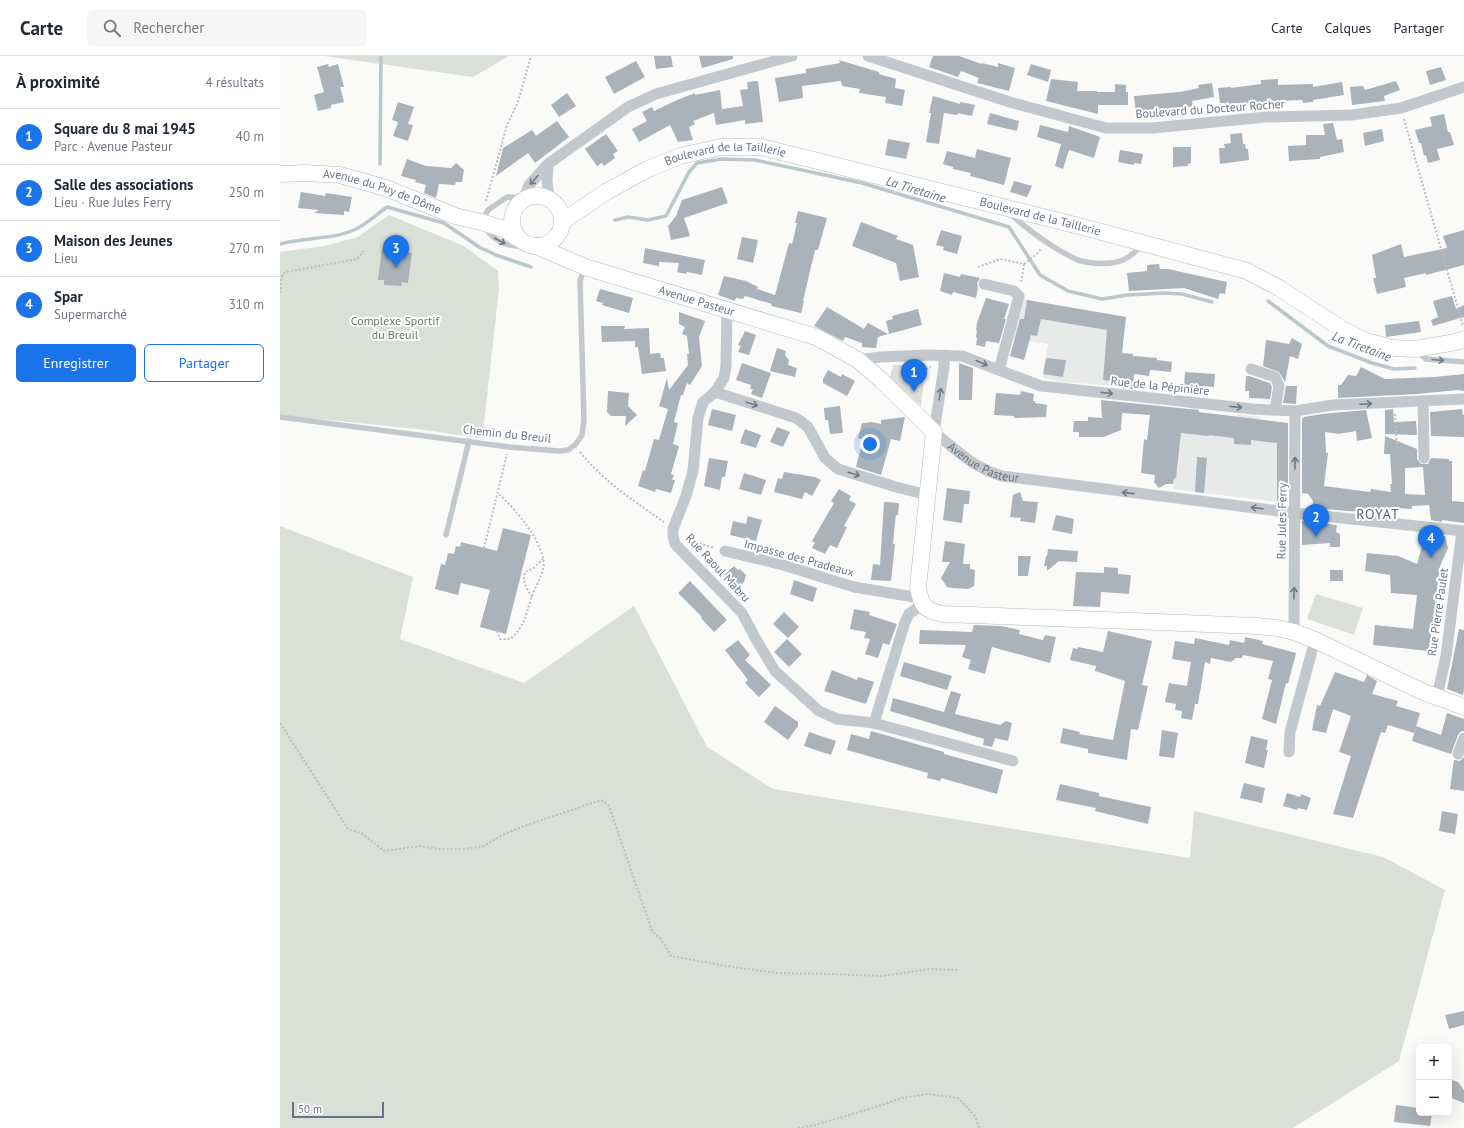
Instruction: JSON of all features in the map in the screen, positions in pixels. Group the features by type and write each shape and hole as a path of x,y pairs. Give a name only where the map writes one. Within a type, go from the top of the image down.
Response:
{"main road":[{"name":"Boulevard de la Taillerie","path":"562,226 606,192 648,169 680,156 721,147 761,147 1078,226 1247,271 1279,288 1342,329 1366,341 1392,348 1415,349 1456,342 1464,339"},
{"name":"Avenue du Puy de Dôme","path":"280,174 306,173 340,175 386,188 455,216 504,229 517,238"},
{"name":"Boulevard de la Taillerie","path":"552,200 567,204 606,192"},
{"path":"562,226 554,240 546,245 536,246 526,244 517,238 513,230 511,220 513,211 517,204 524,198 532,195 541,195 552,200 561,211 562,226 570,260"},
{"name":"Avenue du Puy de Dôme","path":"481,222 500,217 513,211"},
{"name":"Avenue Pasteur","path":"536,246 585,267 816,337 858,360 881,380 934,432"},
{"path":"934,432 918,587 922,601 929,611 944,614 1277,628 1294,632 1315,640 1421,691 1464,707"}],"street":[{"path":"524,198 529,185 548,164 628,107 656,94 792,56"},
{"name":"Boulevard du Docteur Rocher","path":"868,56 1013,103 1106,128 1153,128 1266,117 1352,115 1401,108 1464,87"},
{"path":"548,164 547,181 552,200"},
{"path":"984,284 1014,291 1019,296 999,370"},
{"name":"Rue Raoul Mabru","path":"727,309 726,366 724,378 715,392 703,402 698,418 693,471 673,532 675,544 742,613 757,641 776,671 819,712 837,719 874,723 1013,761"},
{"path":"934,432 944,367 944,355"},
{"name":"Rue de la Pépinière","path":"858,360 880,357 944,355 962,356 1041,386 1275,410 1295,411 1333,406 1464,399"},
{"path":"1251,369 1275,377 1278,386 1275,410"},
{"path":"715,392 796,418 808,427 825,458 838,469 928,495"},
{"path":"1423,401 1424,458"},
{"name":"Rue Jules Ferry","path":"1294,632 1295,411"},
{"name":"Avenue Pasteur","path":"934,432 972,463 988,472 1002,476 1295,513 1463,531"},
{"name":"Rue Pierre Paulet","path":"1437,697 1460,579 1463,531"},
{"name":"Impasse des Pradeaux","path":"725,551 783,565 854,587 922,601"},
{"path":"874,723 905,622 909,614 922,601"},
{"path":"1289,752 1290,732 1315,640"},
{"path":"1458,754 1464,738"}],"lane":[{"path":"524,198 507,197 488,210 481,222 489,233 498,241 514,246 536,246"},
{"path":"1003,208 1030,231 1079,261 1105,264 1120,262 1135,254 1142,244"},
{"path":"575,445 582,435 584,420 580,281 585,267"},
{"path":"1415,349 1426,359 1464,362"},
{"name":"Chemin du Breuil","path":"280,417 468,441 509,448 559,451 568,450 575,445"},
{"path":"446,535 468,441"}],"path":[{"path":"481,222 507,126 518,102 530,56"},
{"path":"1401,108 1464,330"},
{"path":"280,293 282,275 286,272 357,259 364,251"},
{"path":"1021,286 1024,264 1036,255"},
{"path":"978,267 1000,259 1024,264"},
{"path":"1394,403 1396,448"},
{"name":"Impasse des Pradeaux","path":"575,445 586,459 621,492 673,532 725,551"},
{"path":"484,548 509,448"},
{"path":"497,631 500,639 510,639 524,624 532,597 543,570 544,558 538,544 526,525 511,505 498,493"},
{"path":"532,597 526,588 523,578 525,572 534,568 544,558"},
{"path":"280,723 348,829 363,834 384,851 420,846 439,849 458,849 484,846 502,835 524,826 601,800 609,806 652,931 662,939 670,956 777,973 882,976 931,969 959,970"},
{"path":"798,1128 815,1125 902,1098 928,1094 958,1098 976,1116 979,1128"}],"shaded area":[{"path":"1022,299 1126,317 1122,352 1133,354 1131,377 1121,376 1119,386 1063,382 1043,378 1048,344 1012,339"},
{"path":"1190,407 1199,408 1199,412 1237,417 1237,414 1260,417 1260,420 1287,449 1288,499 1284,503 1173,489 1174,478 1176,478 1180,444 1172,438 1190,412"}],"green space":[{"path":"324,56 509,56 473,77"},
{"name":"Complexe Sportif du Breuil","path":"389,215 464,246 498,271 499,289 483,432 480,438 417,429 280,415 280,252 324,246 358,237"},
{"path":"893,365 926,365 921,406 890,378"},
{"path":"280,526 413,577 400,639 524,683 634,606 707,747 773,789 1190,858 1194,811 1383,857 1445,890 1399,1061 1293,1128 280,1128"},
{"path":"1316,594 1363,608 1354,635 1307,619"}],"building":[{"path":"654,56 671,56 673,67 656,69"},
{"path":"699,56 733,56 733,59 702,68"},
{"path":"933,56 959,56 982,64 998,67 998,63 1015,68 1009,91 977,83 979,78 961,71 958,77 929,67"},
{"path":"839,60 879,72 879,74 896,79 895,88 905,90 902,106 885,103 886,97 859,93 860,89 842,86 841,81 802,86 803,98 779,102 775,78 806,73 806,69 840,63"},
{"path":"636,61 645,77 614,94 605,77"},
{"path":"328,64 329,67 338,64 344,87 340,87 344,102 331,105 331,108 318,111 314,95 324,92 317,67"},
{"path":"1031,64 1051,70 1048,82 1027,75"},
{"path":"1441,67 1446,80 1430,85 1426,71"},
{"path":"1051,79 1078,82 1077,91 1115,92 1115,84 1126,85 1126,92 1128,92 1128,105 1098,105 1098,114 1046,101"},
{"path":"1278,79 1278,85 1313,84 1313,87 1342,82 1344,95 1303,103 1302,100 1274,101 1272,110 1268,110 1265,102 1239,107 1238,103 1220,103 1218,88 1231,88 1261,84 1261,80"},
{"path":"758,81 763,122 745,124 745,120 716,125 714,113 693,121 695,124 689,127 693,140 678,142 670,125 639,142 632,129 647,121 642,112 652,107 654,111 695,93 695,95 720,90 722,109 743,106 740,90 748,89 747,82"},
{"path":"1396,81 1400,90 1384,96 1385,101 1352,105 1350,87 1363,86 1365,90"},
{"path":"1212,83 1214,97 1192,101 1193,106 1136,114 1134,96 1180,92 1199,88 1198,85"},
{"path":"567,93 576,106 559,117 551,105"},
{"path":"933,96 960,104 960,102 975,105 972,116 958,113 957,115 944,113 939,144 926,142 931,113 929,113"},
{"path":"398,102 414,107 408,124 413,125 408,141 393,136 398,122 392,120"},
{"path":"990,113 1019,121 1017,131 987,124"},
{"path":"1444,114 1448,132 1450,132 1454,145 1437,149 1440,160 1428,163 1415,130 1432,126 1430,117"},
{"path":"557,121 569,137 535,163 528,153 496,176 503,148 532,130 536,136"},
{"path":"1333,123 1337,140 1342,139 1344,152 1320,157 1320,159 1289,161 1288,146 1306,145 1306,135 1325,135 1323,124"},
{"path":"1040,125 1068,132 1069,126 1100,137 1094,158 1069,150 1063,169 1055,166 1061,144 1037,137"},
{"path":"1382,129 1384,141 1365,146 1363,133"},
{"path":"1242,133 1243,144 1245,144 1246,149 1248,149 1249,160 1220,164 1219,148 1225,148 1224,144 1231,143 1230,134"},
{"path":"606,134 618,151 613,154 615,158 604,166 602,163 597,166 585,149"},
{"path":"888,139 910,143 906,159 885,155"},
{"path":"1173,147 1191,147 1191,163 1188,164 1188,166 1173,167"},
{"path":"977,149 1011,158 1004,185 970,176 971,173 953,169 953,167 943,164 947,151 975,158"},
{"path":"1120,150 1143,154 1141,164 1134,163 1134,165 1118,162"},
{"path":"407,159 426,166 451,168 456,163 464,170 462,182 456,182 455,185 439,184 436,198 424,193 426,185 415,182 416,180 401,176"},
{"path":"1014,181 1032,186 1027,197 1010,192"},
{"path":"722,187 728,203 684,218 690,236 671,240 668,226 676,216 682,200"},
{"path":"301,192 325,196 326,193 352,197 349,212 344,211 344,215 314,213 319,210 298,208"},
{"path":"798,211 827,218 818,250 815,250 801,313 771,306 772,304 745,296 743,299 736,298 735,301 718,295 724,276 746,281 758,287 757,289 775,295 789,243 792,244"},
{"path":"861,222 898,236 896,239 913,245 919,277 900,281 896,263 852,246"},
{"path":"941,230 962,236 957,254 943,250 944,247 936,245"},
{"path":"1464,230 1464,265 1426,275 1426,273 1404,278 1406,287 1377,294 1373,278 1376,278 1372,255 1401,244 1404,257 1447,248 1443,236"},
{"path":"742,237 758,240 753,263 737,259"},
{"path":"645,248 705,260 702,275 677,272 679,263 659,262 659,266 643,263"},
{"path":"382,249 412,253 408,283 402,282 401,286 384,285 384,280 378,280"},
{"path":"1159,264 1160,269 1168,269 1227,282 1225,294 1220,293 1218,299 1184,288 1129,291 1127,273 1147,271 1147,265"},
{"path":"944,273 960,277 961,274 980,278 977,283 978,288 976,298 953,292 952,295 940,291"},
{"path":"600,289 633,298 629,313 602,305 603,303 596,301"},
{"path":"1452,296 1456,309 1464,305 1464,317 1433,326 1431,320 1438,317 1433,301"},
{"path":"986,298 1009,304 999,343 986,341 985,347 976,345 976,330"},
{"path":"1027,300 1126,317 1122,353 1133,354 1133,356 1157,358 1157,360 1172,362 1171,372 1150,370 1149,376 1134,374 1133,389 1119,387 1120,382 1103,380 1107,330 1041,319 1037,336 1031,335 1024,360 1010,356 1020,319 1024,319"},
{"path":"827,307 864,329 868,323 888,334 878,337 876,348 862,347 862,343 845,337 843,341 814,326"},
{"path":"918,309 922,325 889,334 886,321 893,319 892,316"},
{"path":"679,312 705,321 699,337 702,366 690,385 687,383 683,395 681,395 674,422 678,423 673,444 679,446 671,474 674,475 672,480 675,480 671,493 656,489 655,492 638,486 643,470 645,471 654,439 659,440 668,409 659,406 667,378 669,390 688,365 687,354 689,354 687,336 682,334 685,327 679,324"},
{"path":"1419,321 1421,332 1386,337 1385,325"},
{"path":"601,326 625,326 624,329 649,328 650,354 660,353 661,358 664,358 666,371 642,374 638,347 635,347 635,341 602,342"},
{"path":"745,331 756,335 749,355 738,352 741,346 738,345"},
{"path":"1292,338 1302,344 1298,359 1290,356 1285,382 1279,372 1263,366 1266,340 1289,344"},
{"path":"777,348 786,351 785,355 789,360 788,365 797,368 795,377 770,371"},
{"path":"1046,358 1066,360 1063,377 1043,374"},
{"path":"742,363 771,373 762,398 751,394 753,389 750,389 751,385 736,380"},
{"path":"959,363 973,368 972,400 959,400"},
{"path":"1361,367 1385,379 1464,374 1464,391 1458,390 1417,394 1338,398 1338,385 1341,385 1348,375 1356,376"},
{"path":"828,370 841,377 842,374 855,381 847,396 823,383 823,379"},
{"path":"1185,372 1215,374 1214,387 1184,385"},
{"path":"1246,376 1270,383 1272,387 1270,399 1249,398 1249,391 1245,391"},
{"path":"1286,386 1297,386 1296,404 1283,403"},
{"path":"608,391 629,393 628,406 637,415 625,426 626,416 611,416 607,412"},
{"path":"1021,391 1034,394 1033,401 1035,401 1035,403 1047,405 1046,417 1014,418 1014,416 994,415 996,393 1020,395"},
{"path":"1101,400 1199,410 1198,412 1288,423 1288,500 1284,503 1277,502 1277,443 1251,440 1251,445 1234,444 1234,438 1209,435 1181,433 1176,478 1174,478 1173,484 1166,484 1159,488 1154,482 1155,475 1141,473 1144,439 1147,440 1150,415 1122,413 1121,430 1104,437 1079,437 1079,432 1073,432 1074,421 1088,421 1088,417 1102,418"},
{"path":"840,406 843,433 830,434 828,420 825,420 824,408"},
{"path":"712,409 736,415 732,431 708,425"},
{"path":"1393,409 1394,422 1416,421 1417,435 1385,434 1385,410"},
{"path":"1462,409 1464,415 1464,437 1431,436 1430,412"},
{"path":"1366,410 1372,438 1357,441 1356,431 1339,434 1325,432 1326,453 1328,453 1324,486 1370,492 1371,489 1391,492 1390,484 1392,484 1390,454 1384,454 1385,436 1417,449 1417,459 1421,464 1428,464 1431,458 1449,459 1449,461 1452,461 1452,501 1464,502 1464,523 1431,520 1429,505 1412,506 1412,509 1393,508 1393,512 1361,508 1361,512 1312,508 1313,501 1308,494 1302,493 1302,419 1304,417","holes":["1423,467 1425,495 1405,494 1405,468"]},
{"path":"905,417 900,441 891,439 881,475 856,467 863,440 858,438 862,423 872,422 881,424 881,420"},
{"path":"777,427 790,432 783,447 770,442"},
{"path":"745,429 761,435 756,448 740,443"},
{"path":"1197,457 1207,458 1204,493 1195,492"},
{"path":"709,458 728,461 725,477 722,477 720,490 704,486"},
{"path":"784,472 815,477 821,480 812,496 805,492 802,499 774,492 778,478 782,479"},
{"path":"744,473 766,480 761,495 739,489"},
{"path":"947,488 970,491 969,504 964,504 962,523 943,520"},
{"path":"839,489 851,496 849,500 856,504 844,526 847,527 837,548 830,545 825,554 812,548 815,543 812,541 834,503 831,501"},
{"path":"1020,492 1023,501 1038,502 1035,523 1020,521 1021,518 1010,517 1013,495"},
{"path":"884,502 899,503 898,515 896,515 895,523 893,544 895,544 891,581 871,580 873,564 880,565"},
{"path":"1056,515 1074,519 1072,534 1052,530"},
{"path":"748,516 762,520 756,541 730,535 733,521 746,524"},
{"path":"1302,521 1337,525 1336,532 1340,534 1340,547 1330,547 1330,543 1302,545"},
{"path":"503,528 531,535 506,634 480,627 490,590 461,583 458,595 435,589 441,564 445,565 448,553 454,554 456,546 460,547 461,542 497,551"},
{"path":"1425,535 1445,536 1448,548 1440,566 1429,651 1373,645 1375,625 1413,629 1417,595 1391,593 1390,575 1365,571 1367,553 1398,556 1417,564"},
{"path":"945,541 965,544 963,564 970,564 970,569 975,570 974,586 968,589 947,587 941,578 950,562 942,562"},
{"path":"1048,549 1078,551 1077,562 1059,561 1047,571 1047,566 1044,566"},
{"path":"1018,556 1031,556 1028,576 1018,576"},
{"path":"734,566 746,575 744,582 737,589 724,575"},
{"path":"1104,567 1118,568 1118,574 1131,575 1129,594 1101,592 1100,607 1073,606 1076,572 1104,573"},
{"path":"1330,570 1343,570 1343,581 1330,581"},
{"path":"794,580 817,588 813,602 790,594"},
{"path":"690,581 727,620 714,632 701,618 702,617 678,593"},
{"path":"854,609 870,612 869,615 897,624 889,645 883,643 878,658 865,654 870,639 864,638 866,632 850,629"},
{"path":"784,612 799,627 788,638 773,624"},
{"path":"974,625 1001,626 1020,630 1019,634 1043,640 1045,635 1056,637 1050,663 992,647 985,674 968,669 971,660 962,657 966,645 919,644 920,630 972,632"},
{"path":"1459,629 1464,630 1463,695 1447,689"},
{"path":"1108,631 1152,641 1142,685 1148,686 1138,730 1131,729 1127,760 1088,753 1088,749 1060,743 1063,728 1080,732 1079,734 1113,740 1125,681 1095,671 1096,666 1070,660 1073,648 1078,649 1078,647 1103,652"},
{"path":"1245,637 1263,641 1262,644 1296,653 1288,684 1286,683 1276,724 1262,719 1272,680 1268,679 1273,661 1243,655 1242,658 1236,658 1231,662 1211,658 1210,664 1205,662 1198,704 1195,704 1192,720 1181,718 1182,711 1175,710 1176,704 1165,702 1169,683 1187,686 1191,662 1172,659 1175,641 1194,644 1195,638 1229,645 1230,640 1244,643"},
{"path":"787,639 802,654 789,667 774,652"},
{"path":"738,640 750,655 745,660 771,685 759,697 745,683 748,680 725,650"},
{"path":"904,662 952,676 947,690 900,676"},
{"path":"832,670 857,680 858,677 874,682 866,704 824,691"},
{"path":"1335,672 1364,682 1367,675 1377,681 1372,694 1398,701 1396,706 1420,713 1414,733 1388,725 1385,733 1381,732 1353,818 1333,814 1351,756 1339,752 1351,716 1333,709 1326,733 1312,730 1317,705 1320,706"},
{"path":"951,691 961,694 955,714 1000,725 1006,721 1012,723 1008,741 995,738 992,747 983,745 984,739 890,711 893,698 944,712"},
{"path":"775,706 798,722 798,726 788,740 764,722"},
{"path":"1447,713 1464,719 1464,731 1460,732 1458,735 1451,754 1412,741 1416,726 1441,735"},
{"path":"1162,730 1178,733 1174,758 1159,756"},
{"path":"871,731 944,752 944,754 1003,770 997,794 941,778 940,781 927,778 928,773 847,750 851,734 869,739"},
{"path":"809,732 836,741 831,755 804,746"},
{"path":"1251,736 1268,740 1266,750 1268,750 1264,768 1245,763"},
{"path":"1464,757 1464,791 1450,789 1454,760 1460,761"},
{"path":"1244,783 1265,788 1262,803 1240,798"},
{"path":"1060,784 1099,793 1099,796 1151,807 1148,824 1095,811 1096,808 1056,800"},
{"path":"1287,793 1300,797 1301,794 1311,798 1307,810 1298,808 1297,810 1283,806"},
{"path":"1442,811 1458,814 1455,834 1439,831"},
{"path":"1464,1011 1464,1025 1449,1029 1445,1015"},
{"path":"1452,1080 1458,1082 1464,1090 1464,1103 1452,1098"},
{"path":"1396,1105 1416,1108 1416,1116 1432,1116 1430,1126 1394,1122"}],"waterway":[{"path":"380,164 381,56"},
{"name":"La Tiretaine","path":"615,220 628,217 648,220 666,216 689,172 697,163 721,159 755,160 862,183 1009,227 1040,275 1068,291 1102,299 1128,295 1165,293 1182,294 1212,302"},
{"name":"La Tiretaine","path":"280,244 298,240 327,237 354,230 387,207 444,223 479,247 496,255 531,267"},
{"name":"La Tiretaine","path":"1268,301 1328,346 1372,363 1394,369 1415,368"}],"place":[{"name":"Maison des Jeunes","path":"396,268"},
{"name":"Square du 8 mai 1945","path":"914,392"},
{"name":"Salle des associations","path":"1316,537"},
{"name":"Spar","path":"1431,558"}],"district":[{"name":"ROYAT","path":"1378,514"}]}
